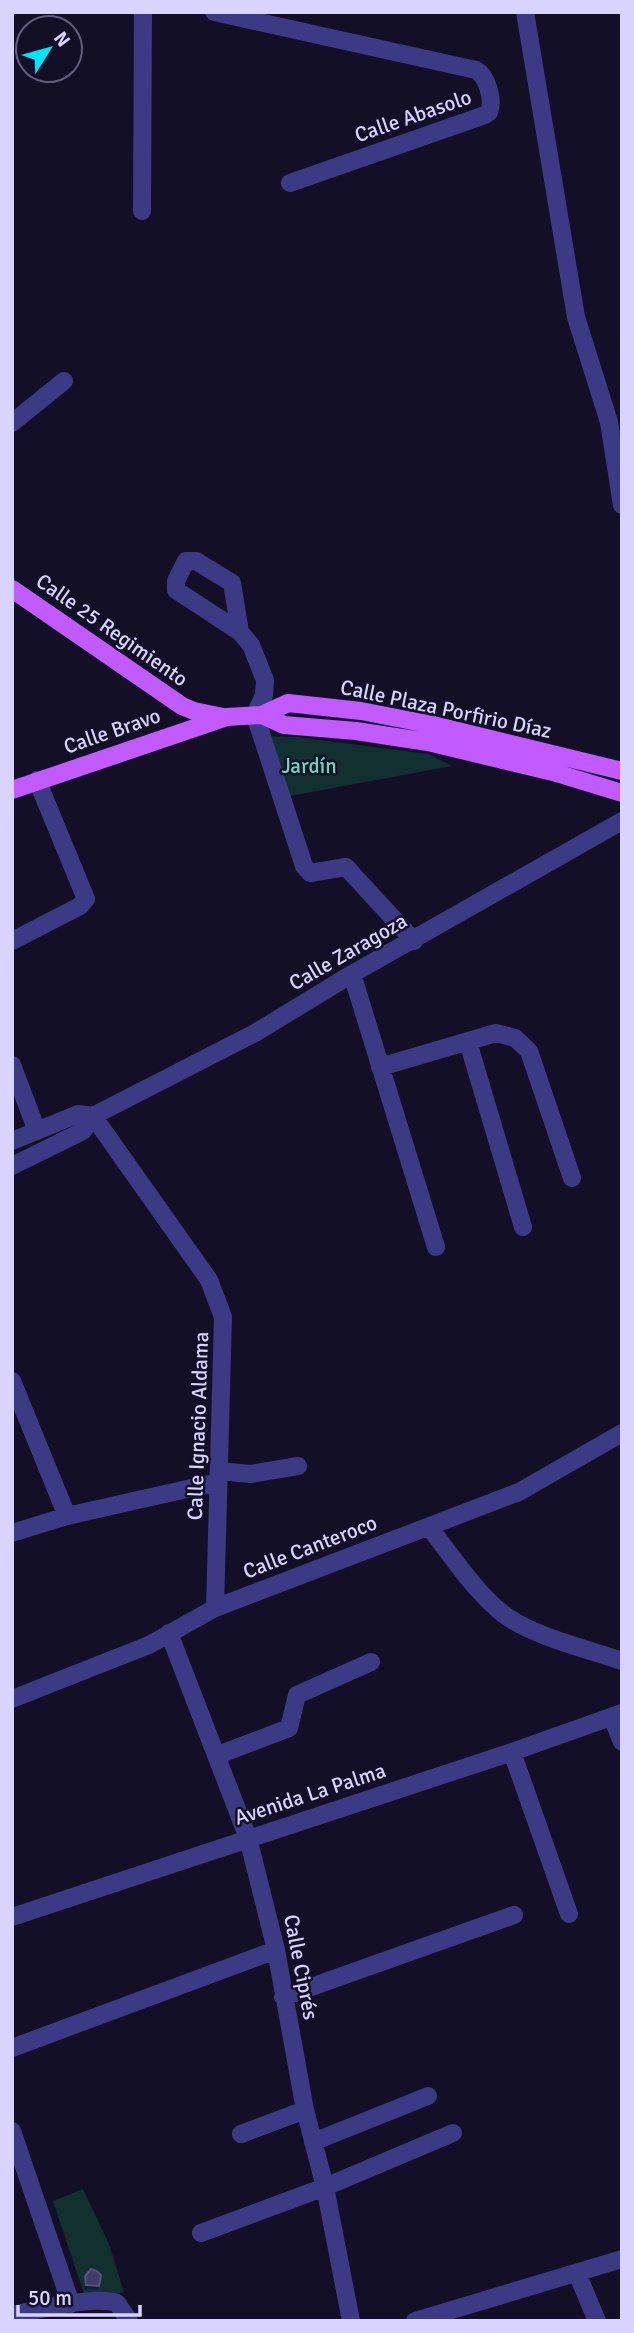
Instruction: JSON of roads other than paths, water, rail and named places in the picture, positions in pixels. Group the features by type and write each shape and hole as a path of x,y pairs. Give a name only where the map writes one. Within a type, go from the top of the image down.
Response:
{"main road":[{"name":"Calle 25 Regimiento","path":"12,589 182,706 194,712 227,718"},
{"name":"Calle Plaza Porfirio Díaz","path":"227,718 259,715 288,703 361,711 433,725 622,771"},
{"name":"Calle Plaza Porfirio Díaz","path":"259,715 284,725 356,731 428,742 554,772 622,793"},
{"name":"Calle Bravo","path":"12,789 227,718"}],"street":[{"path":"142,211 143,12"},
{"name":"Calle Abasolo","path":"214,12 476,70 484,77 491,103 489,112 485,115 290,183"},
{"path":"525,12 576,317 609,422 622,505"},
{"path":"12,424 64,381"},
{"path":"240,632 251,645 265,680 259,715 306,870 316,872 346,867 414,941"},
{"path":"12,941 80,906 86,899 37,780"},
{"name":"Calle Zaragoza","path":"12,1166 83,1131 93,1116 255,1033 352,974 622,821"},
{"path":"352,974 436,1247"},
{"path":"380,1067 496,1033 515,1038 529,1051 572,1178"},
{"path":"468,1042 523,1227"},
{"path":"12,1065 37,1131"},
{"name":"Calle Zaragoza","path":"12,1142 78,1114 93,1116"},
{"name":"Calle Ignacio Aldama","path":"93,1116 209,1280 218,1298 225,1331 215,1608"},
{"path":"12,1381 67,1516"},
{"name":"Calle Canteroco","path":"12,1699 149,1646 215,1608 519,1492 622,1433"},
{"path":"12,1533 219,1476 298,1466"},
{"path":"429,1527 486,1598 506,1616 530,1629 622,1661"},
{"name":"Calle Ciprés","path":"169,1633 248,1838 276,1950 305,2110 325,2187 351,2321"},
{"path":"218,1755 289,1728 297,1695 371,1662"},
{"path":"617,1715 622,1742"},
{"name":"Avenida La Palma","path":"12,1917 617,1715"},
{"path":"512,1752 569,1914"},
{"path":"283,1997 514,1915"},
{"path":"12,2048 276,1950"},
{"path":"313,2142 428,2096"},
{"path":"241,2134 305,2110"},
{"path":"12,2131 71,2304"},
{"path":"201,2233 325,2187 453,2133"},
{"path":"415,2321 622,2259"},
{"path":"577,2273 597,2321"},
{"path":"12,2318 71,2304 107,2301 117,2303 129,2321"}],"park label":[{"name":"Jardín","path":"309,766"}]}
